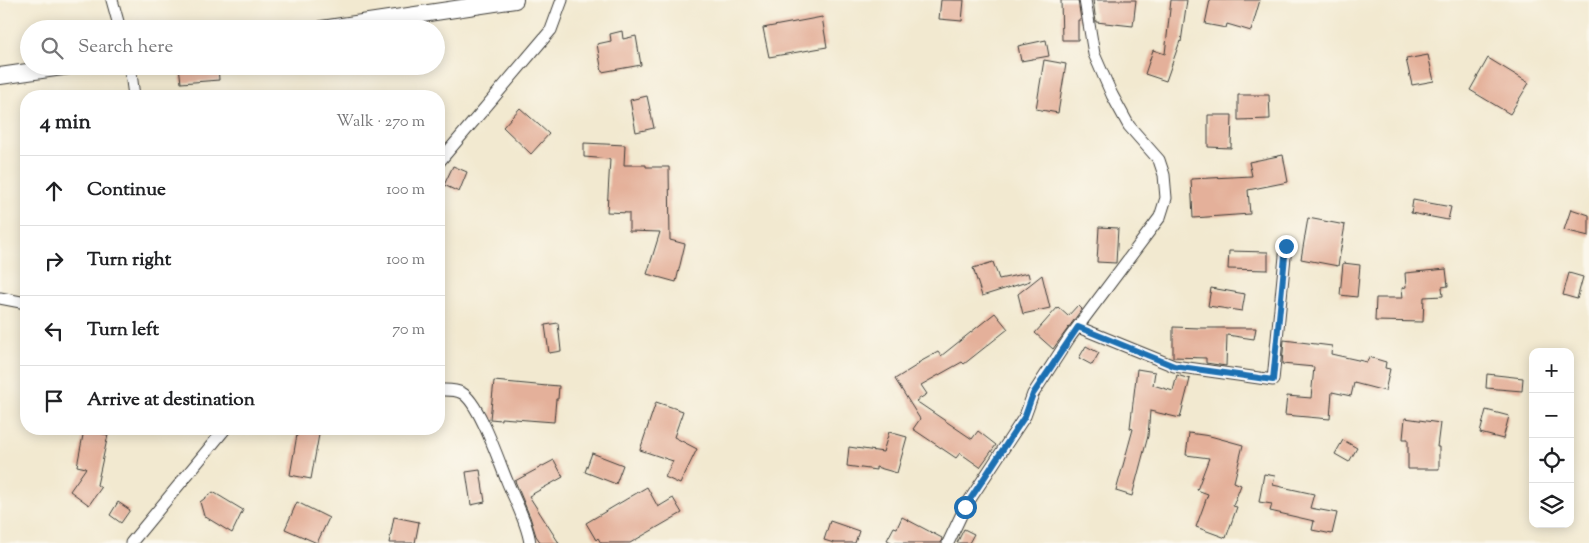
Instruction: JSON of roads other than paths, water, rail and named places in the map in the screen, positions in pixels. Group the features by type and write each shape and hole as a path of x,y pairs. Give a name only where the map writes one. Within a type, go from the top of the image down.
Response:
{"main road":[{"path":"382,20 515,0"},
{"path":"0,76 20,73"}],"street":[{"path":"112,0 118,20"},
{"path":"445,155 551,30 562,0"},
{"path":"948,543 965,507 1025,416 1033,394 1078,327 1160,217 1166,198 1164,175 1160,160 1129,126 1112,95 1094,54 1085,0"},
{"path":"131,75 133,90"},
{"path":"1078,327 1174,366 1273,380 1286,246"},
{"path":"0,298 20,302"},
{"path":"445,390 462,393 475,408 498,456 522,516 530,543"},
{"path":"131,543 220,435"}]}
